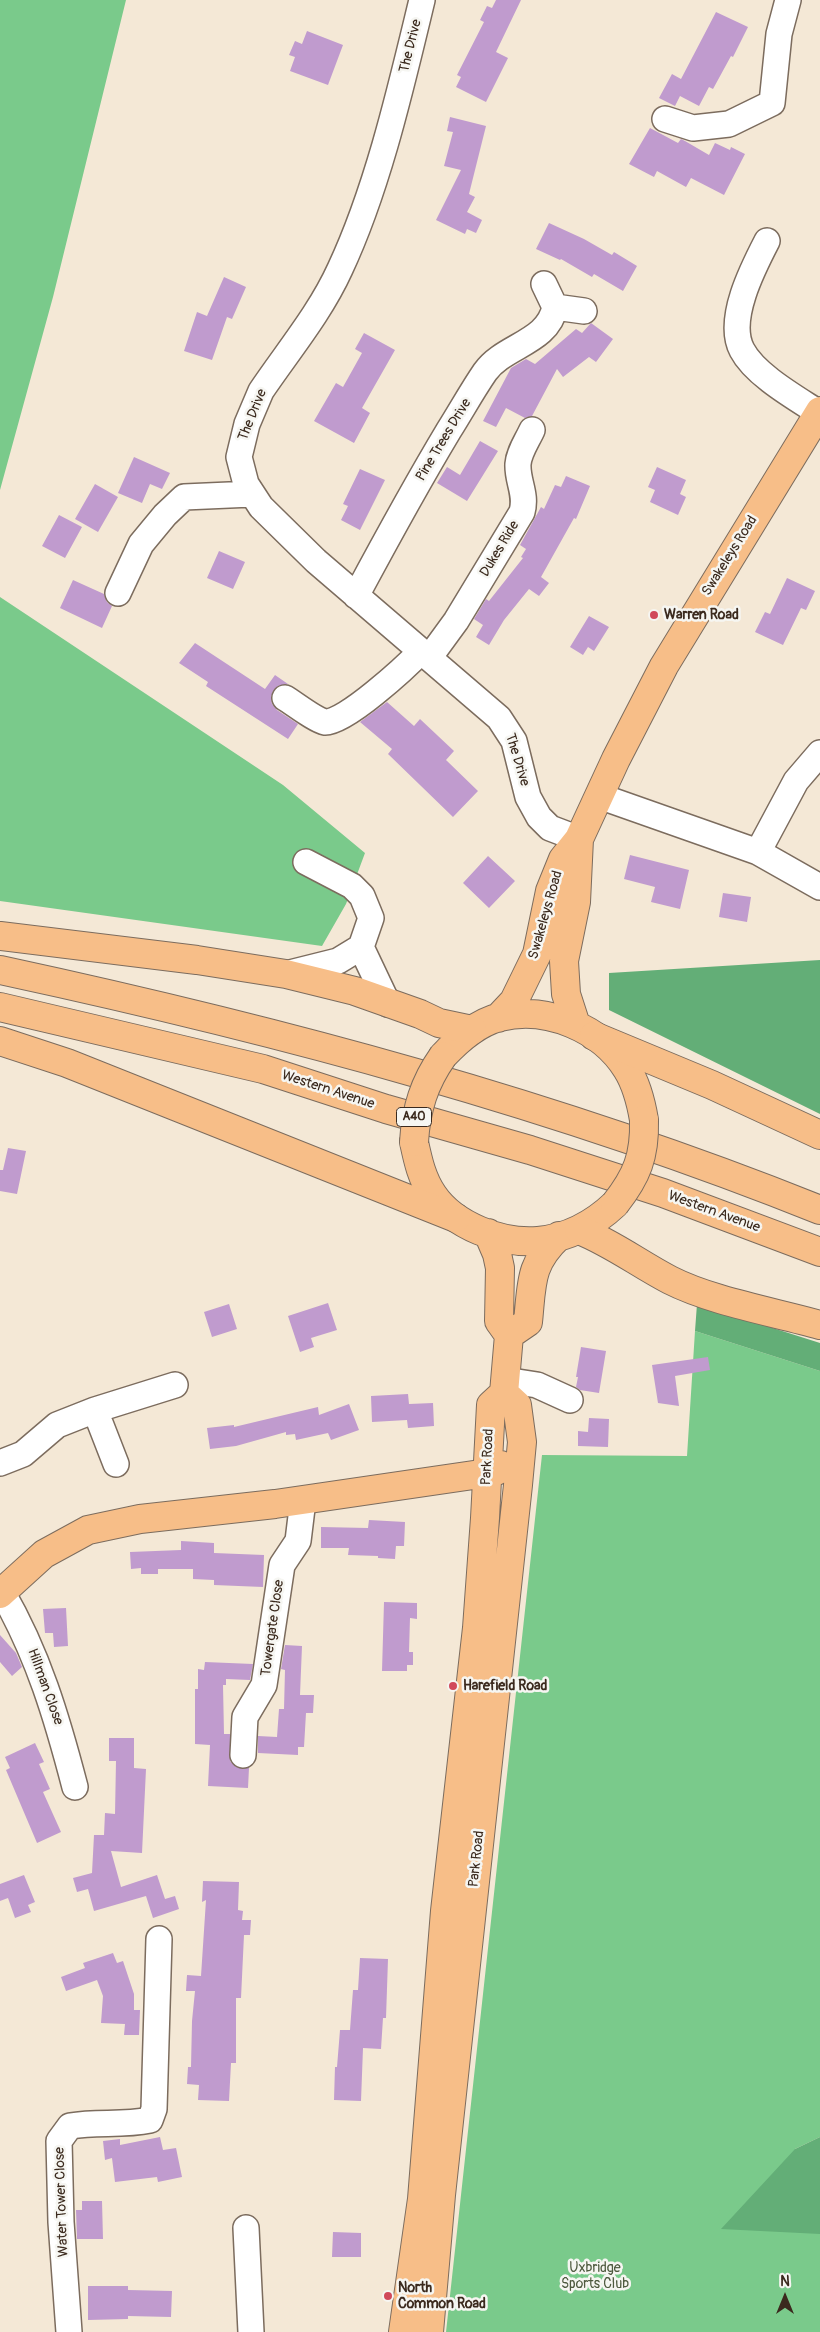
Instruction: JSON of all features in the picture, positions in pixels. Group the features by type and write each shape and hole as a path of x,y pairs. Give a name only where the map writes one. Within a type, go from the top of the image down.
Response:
{"main road":[{"name":"Swakeleys Road","path":"498,1018 514,1001 525,982 537,954 554,883 563,859 579,839 633,724 687,625 819,412"},
{"name":"Swakeleys Road","path":"579,839 576,902 564,961 566,994 585,1031"},
{"path":"0,936 197,960 286,974 355,991 420,1014 439,1023 472,1030"},
{"path":"0,970 163,1007 398,1069 542,1112 657,1150 755,1184 820,1210"},
{"name":"Western Avenue","path":"0,1007 264,1069 386,1108 566,1161 663,1193 820,1252"},
{"path":"456,1218 434,1197 425,1181 414,1142 416,1118 422,1094 431,1073 443,1056 457,1040 472,1030 498,1018 519,1014 555,1018 712,1085 820,1135"},
{"path":"509,1335 528,1322 532,1279 538,1262 546,1248 569,1233 602,1217 631,1184 640,1164 645,1142 644,1120 639,1093 628,1071 616,1054 585,1031"},
{"path":"0,1041 67,1063 456,1218 488,1233 514,1240 537,1241 569,1233 613,1245 670,1280 710,1295 820,1325"},
{"name":"Park Road","path":"429,2332 441,2195 525,1486 522,1442 508,1395 509,1335 499,1321 500,1268 497,1254 488,1233"},
{"name":"Park Road","path":"403,2332 422,2199 445,1911 477,1628 490,1405 508,1395"},
{"path":"1,1593 44,1554 88,1530 140,1518 303,1500 487,1474"}],"street":[{"name":"The Drive","path":"422,0 378,162 361,216 340,270 325,296 261,391 247,424 239,458 246,484 272,520 356,596 486,705 509,731 518,754 528,797 539,817 550,828 579,839"},
{"path":"665,119 693,128 729,124 772,103 779,34 788,0"},
{"path":"767,241 748,278 744,292 738,323 739,344 750,361 763,373 819,412"},
{"path":"544,284 555,307 584,311"},
{"name":"Pine Trees Drive","path":"356,596 425,470 485,371 501,356 540,332 548,324 555,307"},
{"name":"Dukes Ride","path":"285,698 323,722 333,722 348,714 425,654 456,621 522,512 524,497 518,464 532,430"},
{"path":"118,593 141,544 165,515 184,497 252,494"},
{"path":"758,852 796,781 820,753"},
{"path":"599,796 758,852 820,887"},
{"path":"286,974 338,961 361,947 371,918 362,896 352,886 306,862"},
{"path":"361,947 388,1004"},
{"path":"0,1463 23,1454 57,1425 94,1410 175,1385"},
{"path":"508,1395 537,1385 570,1400"},
{"path":"94,1410 116,1464"},
{"name":"Towergate Close","path":"243,1755 245,1717 264,1685 282,1565 298,1541 303,1500"},
{"name":"Hillman Close","path":"1,1593 19,1622 49,1692 75,1787"},
{"name":"Water Tower Close","path":"69,2332 61,2222 59,2141 70,2126 86,2123 129,2124 150,2120 154,2108 159,1939"},
{"path":"246,2228 251,2332"}],"green space":[{"path":"0,0 126,0 53,297 0,490"},
{"path":"0,597 283,785 365,853 346,904 322,946 0,901"},
{"path":"820,960 820,1114 609,1010 609,973"},
{"path":"697,1304 820,1343 820,1371 695,1331"},
{"name":"Uxbridge Sports Club","path":"695,1331 820,1371 820,2137 795,2149 820,2234 820,2332 446,2332 542,1455 687,1456"},
{"path":"820,2137 820,2234 721,2229 795,2149"}],"building":[{"path":"496,0 521,0 496,52 508,58 486,102 456,87 461,77 457,75 484,22 480,20 487,6 492,8"},
{"path":"716,12 748,27 733,57 731,56 713,89 709,87 699,106 680,96 675,106 659,98 672,74 681,79"},
{"path":"307,31 343,45 328,85 290,71 295,57 289,55 295,41 302,44"},
{"path":"450,117 486,126 469,194 475,197 467,212 482,220 476,233 467,229 465,234 436,220 461,170 444,166 453,132 447,131"},
{"path":"650,128 678,143 681,139 709,155 715,143 730,150 731,147 745,154 724,195 691,178 686,187 657,171 654,177 629,164"},
{"path":"549,223 584,239 612,255 614,252 637,266 623,291 594,274 592,277 561,259 536,249"},
{"path":"224,277 246,287 232,319 227,317 212,360 184,351 197,312 207,316"},
{"path":"591,323 613,339 596,362 589,357 563,377 557,369 532,416 525,418 506,408 496,427 483,421 511,368 526,359 535,364 576,329 582,333"},
{"path":"364,333 395,350 362,408 370,413 354,443 314,421 336,383 343,387 362,353 355,349"},
{"path":"480,441 498,451 467,501 437,483 447,467 460,475"},
{"path":"134,457 170,473 162,489 150,484 142,503 118,493"},
{"path":"657,467 686,480 680,494 686,497 678,515 650,502 655,490 648,487"},
{"path":"360,469 385,480 360,530 341,520 348,506 343,504"},
{"path":"566,476 590,486 576,519 574,518 541,577 549,583 539,596 529,589 504,620 489,645 476,637 483,625 474,619 486,599 489,601 523,558 521,557 526,549 520,545 541,507 544,509 555,485 561,487"},
{"path":"95,484 118,497 98,532 75,519"},
{"path":"59,515 82,527 65,558 42,546"},
{"path":"219,551 245,562 233,589 207,578"},
{"path":"787,578 815,591 806,610 801,608 783,645 755,632 765,612 770,614"},
{"path":"73,580 104,594 107,602 112,606 102,628 60,608"},
{"path":"589,616 609,627 594,651 588,647 583,655 570,647"},
{"path":"195,643 265,689 275,675 288,684 278,686 273,691 271,698 272,704 277,710 298,724 288,739 206,686 208,682 179,663"},
{"path":"387,702 414,726 420,719 454,751 446,760 478,791 453,817 388,754 392,749 360,722"},
{"path":"630,855 689,870 680,909 651,902 655,887 624,879"},
{"path":"488,856 515,881 489,908 463,883"},
{"path":"723,893 751,897 747,922 719,917"},
{"path":"8,1148 26,1151 17,1194 0,1191 0,1170 3,1170"},
{"path":"328,1303 337,1330 311,1338 314,1347 300,1352 288,1316"},
{"path":"229,1304 237,1329 212,1337 204,1312"},
{"path":"581,1347 606,1351 599,1393 580,1390 576,1387"},
{"path":"708,1357 710,1370 675,1376 679,1406 658,1403 652,1365"},
{"path":"408,1394 409,1404 433,1403 434,1426 408,1428 407,1420 372,1422 371,1396"},
{"path":"349,1404 359,1430 331,1440 328,1433 296,1440 295,1434 286,1435 286,1432 236,1446 210,1449 207,1428 234,1425 234,1427 318,1407 319,1415"},
{"path":"589,1418 609,1419 608,1447 578,1446 578,1431 588,1432"},
{"path":"369,1520 405,1522 404,1546 396,1546 395,1559 378,1558 378,1556 348,1555 349,1548 321,1548 321,1527 368,1528"},
{"path":"181,1541 214,1543 214,1553 264,1555 263,1587 214,1585 214,1580 193,1579 193,1569 158,1569 158,1574 141,1574 141,1568 131,1569 130,1552 181,1550"},
{"path":"384,1602 417,1603 417,1619 410,1618 409,1652 413,1652 413,1665 407,1665 407,1671 382,1671"},
{"path":"66,1608 68,1646 54,1647 53,1633 45,1633 43,1609"},
{"path":"0,1635 16,1653 22,1667 12,1676 0,1662"},
{"path":"285,1645 302,1646 300,1695 314,1695 313,1713 306,1713 304,1747 298,1747 298,1755 258,1753 258,1736 277,1737 279,1709 284,1709 285,1670 281,1669"},
{"path":"205,1662 253,1664 250,1680 226,1679 226,1685 223,1685 224,1734 230,1734 230,1761 236,1767 249,1768 248,1788 208,1786 210,1745 195,1744 195,1689 198,1689 198,1669 204,1670"},
{"path":"109,1738 134,1738 134,1768 146,1769 142,1853 111,1851 121,1887 157,1875 165,1899 175,1896 179,1909 153,1918 146,1896 94,1911 88,1889 77,1892 73,1878 92,1873 94,1835 104,1835 105,1813 115,1814 116,1761 109,1761"},
{"path":"35,1743 44,1762 39,1764 50,1789 43,1792 61,1832 37,1843 6,1770 10,1768 5,1757"},
{"path":"24,1875 35,1902 28,1905 31,1912 15,1918 8,1898 0,1901 0,1884"},
{"path":"203,1881 239,1882 238,1910 243,1911 242,1920 251,1920 250,1935 244,1935 241,1998 236,1998 236,2063 231,2063 229,2101 198,2100 199,2085 187,2084 188,2067 191,2067 195,1991 186,1991 187,1975 201,1976 206,1900 202,1902"},
{"path":"113,1953 117,1963 123,1961 134,1994 134,2010 140,2010 139,2035 124,2035 125,2024 101,2023 103,1996 97,1980 66,1991 61,1977 85,1968 83,1963"},
{"path":"360,1958 388,1959 386,2018 383,2018 381,2049 363,2048 361,2101 334,2100 335,2067 337,2067 340,2030 350,2030 353,1990 358,1990"},
{"path":"160,2137 163,2150 176,2148 182,2177 158,2182 157,2177 115,2182 112,2158 105,2160 103,2141 120,2139 120,2145"},
{"path":"82,2201 102,2201 103,2239 77,2239 76,2210 82,2210"},
{"path":"333,2232 361,2233 361,2257 332,2257"},
{"path":"88,2286 128,2286 128,2290 172,2291 171,2317 128,2316 128,2319 88,2320"}],"place":[{"name":"Warren Road","path":"654,615"},
{"name":"Harefield Road","path":"453,1686"},
{"name":"North Common Road","path":"388,2296"}]}
